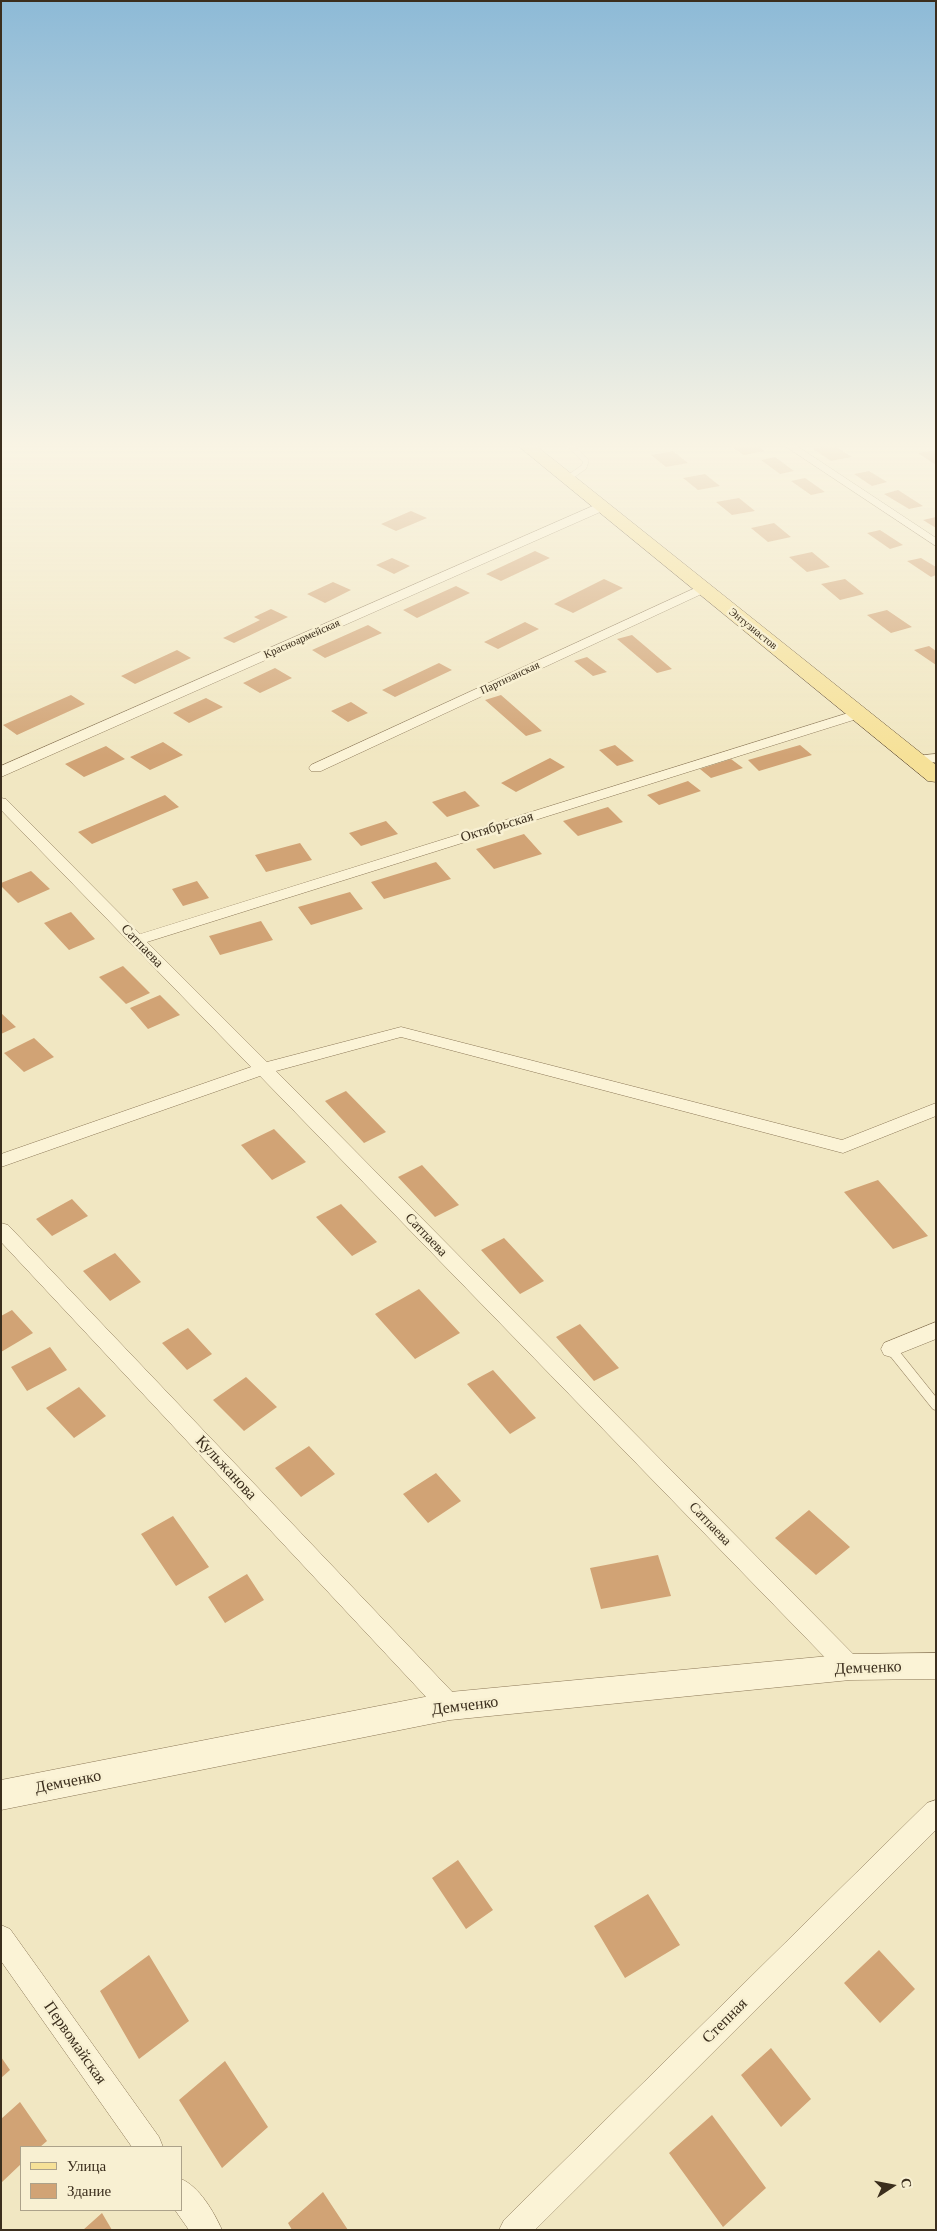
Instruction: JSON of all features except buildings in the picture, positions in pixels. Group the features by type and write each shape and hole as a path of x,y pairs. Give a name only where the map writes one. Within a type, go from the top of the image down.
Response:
{"main road":[{"name":"Энтузиастов","path":"654,548 936,776"}],"street":[{"name":"Красноармейская","path":"1,772 507,548"},
{"name":"Партизанская","path":"316,768 704,588"},
{"name":"Октябрьская","path":"136,940 858,714"},
{"path":"915,760 936,758"},
{"name":"Сатпаева","path":"1,802 850,1667"},
{"path":"1,1161 263,1069 401,1032 843,1148 936,1109"},
{"name":"Кульжанова","path":"1,1230 450,1706"},
{"path":"891,1349 936,1330"},
{"name":"Демченко","path":"1,1795 450,1706 850,1667 936,1666"},
{"name":"Степная","path":"514,2230 936,1812"},
{"name":"Первомайская","path":"1,1938 148,2146"},
{"path":"182,2194 207,2230"}],"lane":[{"path":"891,1349 936,1405"}]}
